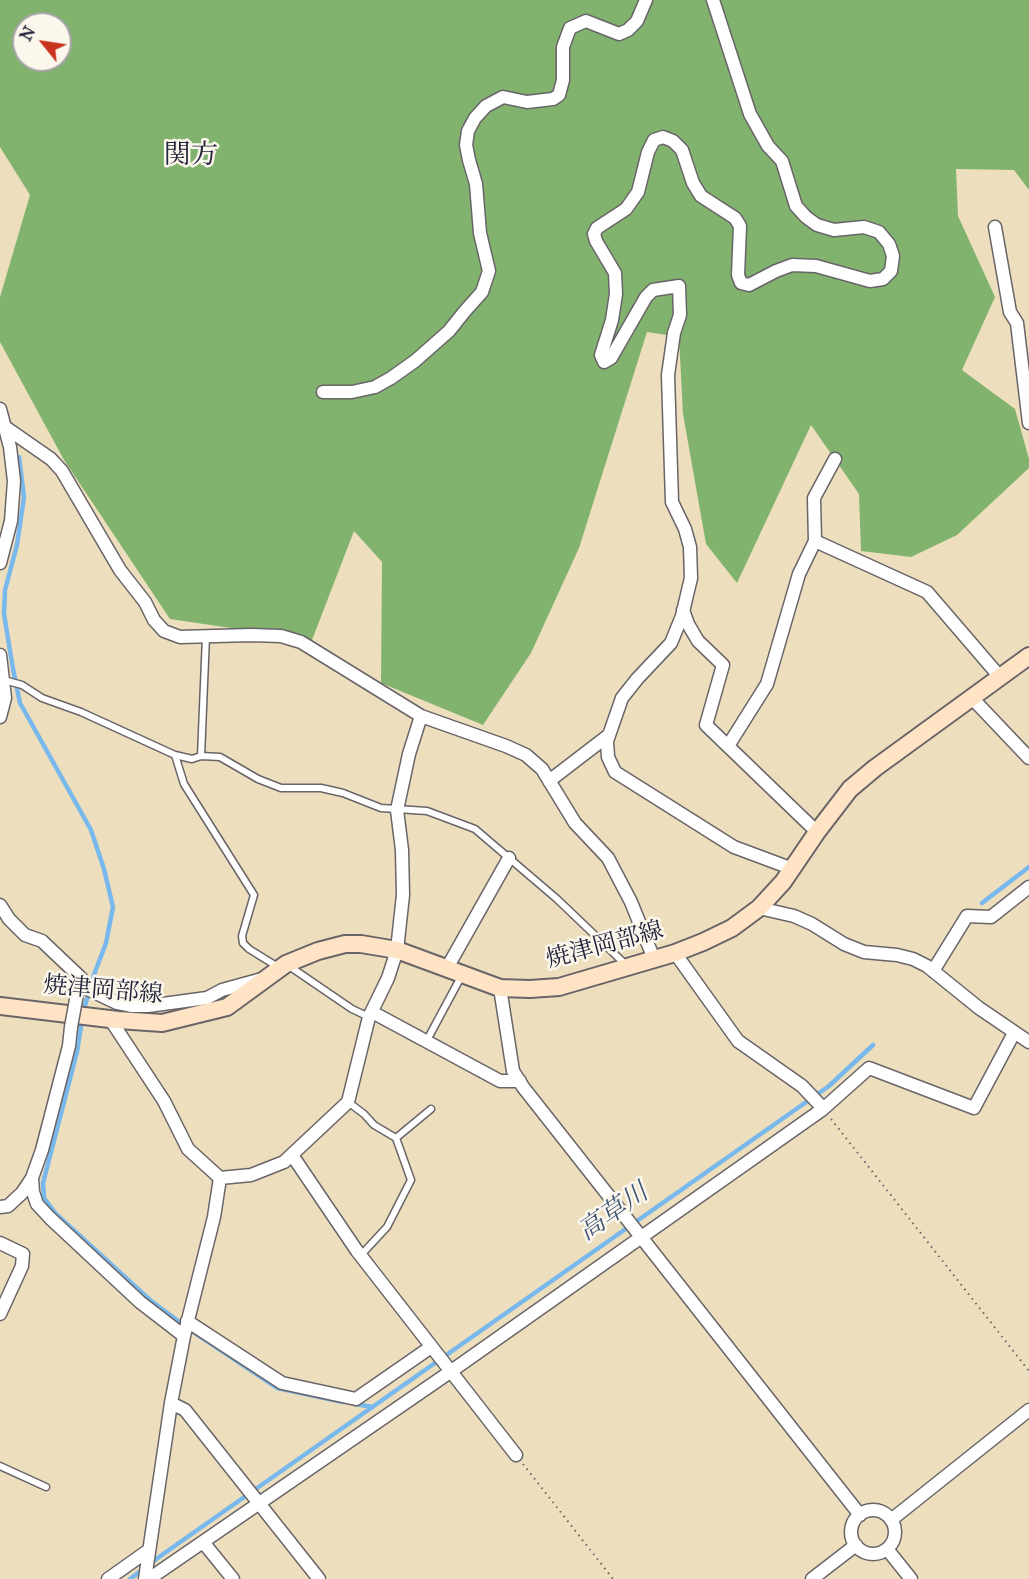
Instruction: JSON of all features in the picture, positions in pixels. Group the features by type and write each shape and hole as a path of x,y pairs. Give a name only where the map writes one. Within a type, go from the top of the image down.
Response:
{"main road":[{"name":"焼津岡部線","path":"0,1006 110,1020 162,1023 227,1007 278,970 318,951 345,944 361,944 397,950 500,988 530,989 559,987 675,953 732,928 759,908 793,869 817,832 850,789 875,768 1029,656"}],"street":[{"path":"323,392 352,393 375,387 391,378 415,361 449,331 482,292 489,271 480,233 476,184 466,145 468,131 475,118 486,106 503,97 527,102 552,99 559,94 563,80 562,47 570,28 586,21 619,34 628,30 637,21 646,0"},
{"path":"713,0 750,114 768,146 782,161 796,206 817,225 834,230 864,228 879,232 889,244 892,256 891,271 883,279 870,281 816,266 792,265 749,285 741,283 738,274 740,226 735,218 701,196 693,183 682,150 674,141 663,137 654,140 648,152 638,192 626,209 597,228 594,234 596,241 615,273 616,294 612,320 601,355 604,362 611,358 646,297 653,290 679,286 680,315 674,333 668,375 672,502 685,529 690,547 691,578 671,643 622,698 607,741 608,757 615,772 734,847 793,869"},
{"path":"995,227 1010,312 1017,323 1029,423"},
{"path":"0,409 12,470 13,500 11,521 0,563"},
{"path":"5,427 51,459 63,471 120,570 164,631 180,637 281,636 301,642 421,716 526,755 542,769 575,823 608,858 631,902 654,959"},
{"path":"728,746 767,684 800,574 815,541 814,498 835,459"},
{"path":"815,541 927,592 1000,677"},
{"path":"683,610 698,641 723,665 706,725 817,832"},
{"path":"0,655 5,698 0,717"},
{"path":"972,698 1029,758"},
{"path":"110,1020 164,1101 188,1149 220,1178 251,1175 284,1162 348,1101 370,1015 388,978 397,950 403,895 397,810 421,716"},
{"path":"549,781 609,735"},
{"path":"455,971 509,858"},
{"path":"933,971 967,916 991,916 1029,887"},
{"path":"0,905 9,919 25,935 42,941 81,978 69,1046 42,1150 32,1178 22,1193 8,1206 0,1207"},
{"path":"759,908 794,916 812,924 844,944 864,952 913,959 933,971 979,1008 1029,1042"},
{"path":"675,953 738,1041 806,1091 821,1107"},
{"path":"78,989 117,1004 148,1006 207,998 222,990 278,970"},
{"path":"500,988 513,1071 520,1082 860,1515"},
{"path":"370,1015 500,1081 520,1082"},
{"path":"146,1578 203,1542 257,1500 821,1107 869,1068 974,1108 1014,1033"},
{"path":"292,1155 360,1256 516,1455"},
{"path":"32,1178 37,1204 140,1302 282,1383 356,1400 432,1349"},
{"path":"146,1578 171,1403 185,1328 214,1216 220,1178"},
{"path":"0,1243 23,1254 22,1266 0,1314"},
{"path":"171,1403 185,1410 319,1579"},
{"path":"891,1520 1029,1410"},
{"path":"878,1511 891,1520 895,1534 894,1541 887,1549 873,1554 861,1550 856,1545 852,1527 860,1515 878,1511"},
{"path":"203,1542 233,1579"},
{"path":"812,1579 856,1545"},
{"path":"887,1549 911,1579"},
{"path":"108,1579 149,1553"}],"lane":[{"path":"201,756 206,636"},
{"path":"4,681 22,685 42,698 81,712 175,755 192,759 201,756 220,757 258,779 280,788 321,788 343,793 381,808 427,811 459,822 475,830 557,899 627,967"},
{"path":"175,755 184,784 254,895 242,936 243,943 278,970 352,1009 370,1015"},
{"path":"426,1043 455,971"},
{"path":"348,1101 374,1125 396,1138 411,1180 387,1227 360,1256"},
{"path":"396,1138 431,1109"},
{"path":"0,1466 46,1487"}],"path":[{"path":"821,1107 1029,1371"},
{"path":"516,1455 613,1579"}],"green space":[{"path":"0,0 1029,0 1029,190 1014,170 956,169 958,216 995,297 962,370 1015,409 1029,459 1029,468 957,535 911,557 861,551 859,494 811,425 737,583 706,544 683,414 679,337 647,332 579,548 531,653 483,725 381,683 382,562 354,531 312,640 170,619 64,460 0,342 0,297 30,195 0,147"}],"waterway":[{"path":"19,457 24,497 17,545 5,590 4,614 20,703 91,830 113,907 106,943 83,1012"},
{"name":"高草川","path":"982,903 1029,867"},
{"path":"82,1020 77,1052 43,1183 44,1198 56,1214 150,1300 190,1330 277,1388 343,1402"},
{"name":"高草川","path":"130,1579 829,1086 873,1045"},
{"path":"355,1404 373,1407"}],"district":[{"name":"関方","path":"191,156"}]}
